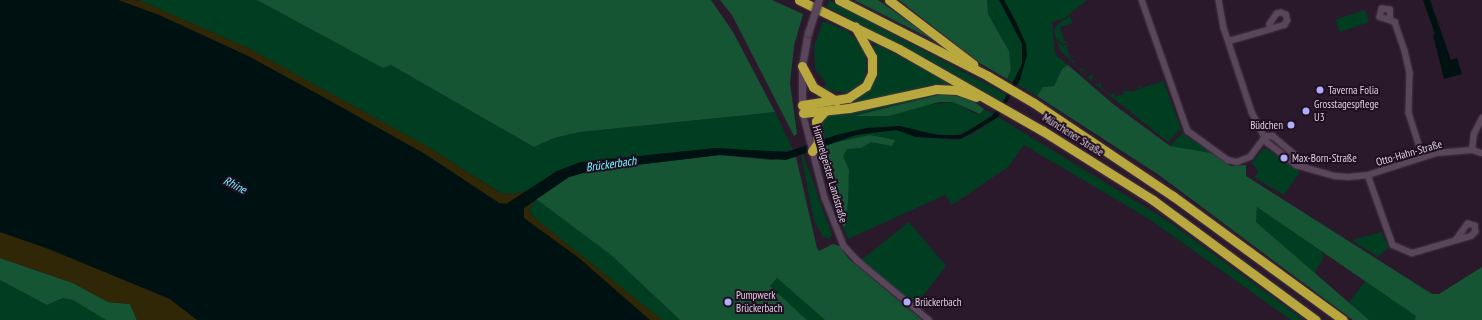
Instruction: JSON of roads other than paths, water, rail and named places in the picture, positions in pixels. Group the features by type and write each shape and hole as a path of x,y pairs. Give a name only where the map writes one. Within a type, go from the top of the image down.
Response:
{"highway":[{"name":"Münchener Straße","path":"799,0 855,26 987,100 1012,112 1153,200 1316,320"},
{"name":"Münchener Straße","path":"839,0 988,76 1034,102 1164,189 1343,320"},
{"path":"889,0 988,76"},
{"path":"802,109 855,95 866,86 872,73 870,51 855,26"},
{"path":"802,66 813,87 836,101"},
{"path":"802,109 825,111 936,89 957,90 987,100"},
{"path":"812,151 818,143 816,127 818,118 825,111"}],"street":[{"path":"802,109 802,66 808,33 818,0"},
{"path":"1142,0 1185,125 1191,134 1228,160 1237,162 1250,157 1266,136 1252,112 1229,41 1219,0"},
{"path":"1390,19 1394,22 1406,51 1410,73 1409,113 1423,157"},
{"path":"1229,41 1271,29"},
{"name":"Himmelgeister Landstraße","path":"802,109 818,177 832,219 844,246 858,261 929,320"},
{"path":"1472,150 1474,134 1482,118"},
{"name":"Otto-Hahn-Straße","path":"1266,136 1273,136 1303,161 1305,166 1335,176 1368,175 1423,157 1472,150 1482,153"},
{"path":"1368,175 1393,245 1412,253 1457,239"}],"water":[{"name":"Rhine","path":"0,0 118,0 159,15 248,56 425,154 499,203 506,204 557,171 581,162 716,148 787,152 836,135 867,128 900,126 937,135 961,135 992,116 1003,102 1022,64 1022,44 999,0 1004,0 1016,22 1026,44 1027,55 1020,80 998,117 961,139 916,137 896,130 856,135 786,160 720,155 594,170 569,177 524,208 524,218 579,258 650,320 197,320 170,299 49,249 0,232"},
{"path":"1423,0 1430,0 1451,60 1457,58 1462,74 1444,79 1433,35 1435,34"}],"place":[{"name":"Taverna Folia","path":"1320,90"},
{"name":"Grosstagespflege U3","path":"1306,111"},
{"name":"Büdchen","path":"1291,125"},
{"name":"Max-Born-Straße","path":"1284,158"},
{"name":"Pumpwerk Brückerbach","path":"728,302"},
{"name":"Brückerbach","path":"907,302"}]}
